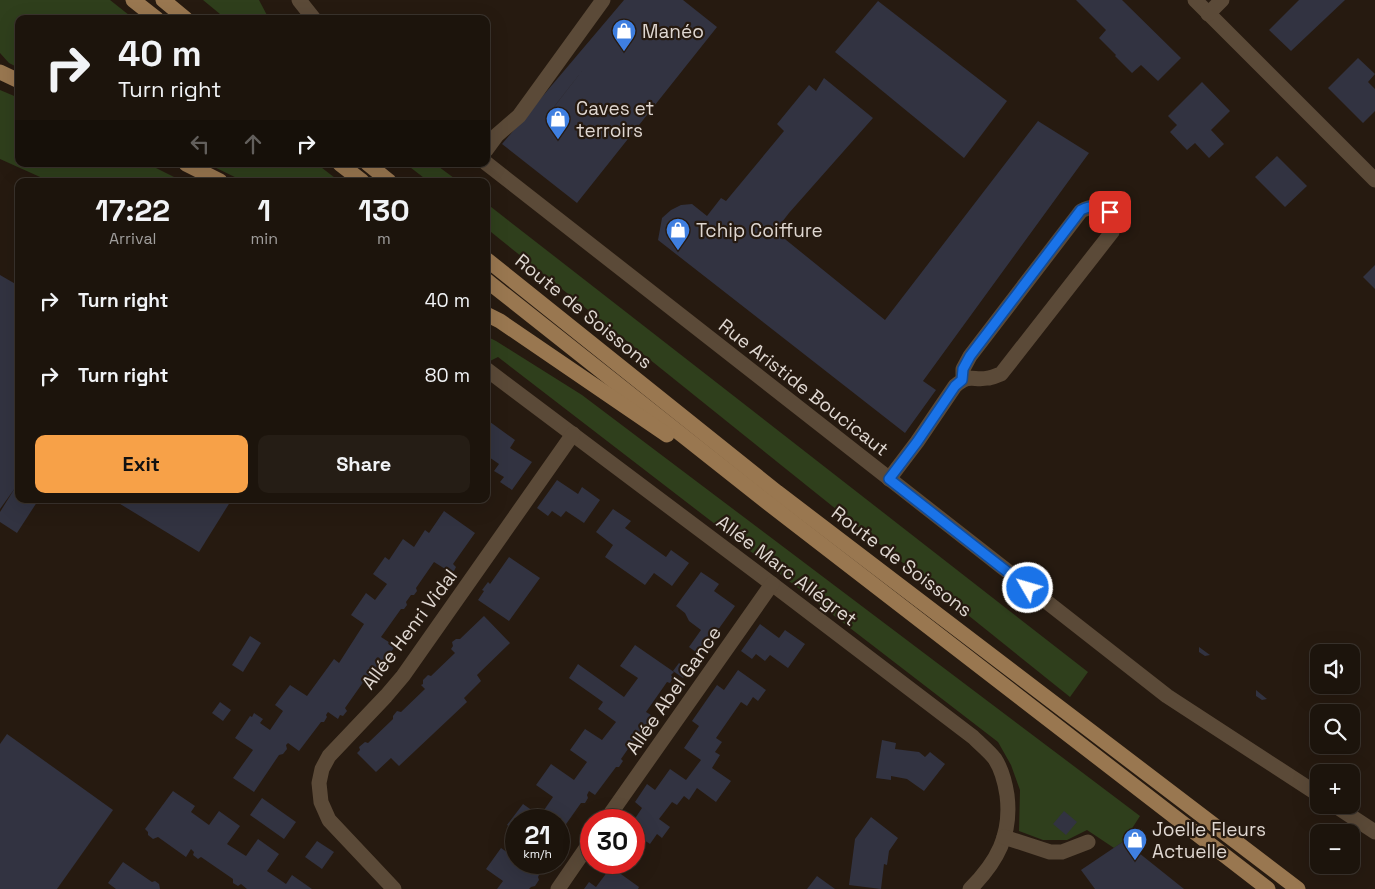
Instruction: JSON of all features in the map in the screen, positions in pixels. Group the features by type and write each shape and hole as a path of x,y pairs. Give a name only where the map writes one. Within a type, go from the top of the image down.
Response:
{"main road":[{"path":"133,0 152,15"},
{"path":"163,0 181,15"},
{"path":"0,72 15,79"},
{"path":"192,167 214,178"},
{"path":"344,167 358,178"},
{"path":"372,167 385,178"},
{"name":"Route de Soissons","path":"490,262 777,492 1298,889"},
{"name":"Route de Soissons","path":"490,283 768,503 1268,889"},
{"path":"490,316 768,503"},
{"path":"1228,858 1240,844"}],"street":[{"path":"299,0 311,15"},
{"path":"490,145 497,135 519,116 603,0"},
{"path":"1195,0 1375,180"},
{"path":"1208,14 1222,0"},
{"name":"Rue Aristide Boucicaut","path":"490,166 1167,696 1310,789"},
{"path":"889,479 955,386 962,380 971,378 987,379 1000,374 1112,232 1115,221 1110,212 1099,207 1089,206 1081,210 970,356 963,369 962,380"},
{"name":"Allée Marc Allégret","path":"490,372 973,737 994,757 1002,771 1006,787 1008,820 996,857 985,874 970,889"},
{"name":"Allée Henri Vidal","path":"394,889 329,820 321,802 319,784 322,769 329,756 403,676 573,434"},
{"name":"Allée Abel Gance","path":"614,809 772,584"},
{"path":"1348,814 1375,832"},
{"path":"1004,837 1050,852 1062,852 1088,842"},
{"path":"558,889 580,857"}],"green space":[{"path":"0,0 110,0 129,15 15,15 15,66 9,63 0,53"},
{"path":"203,0 259,0 267,15 221,15"},
{"path":"0,90 15,96 15,166 0,159"},
{"path":"18,167 154,167 176,178 42,178"},
{"path":"214,167 321,167 335,178 237,178"},
{"path":"410,167 439,167 454,178 424,178"},
{"path":"490,206 1088,672 1070,697 490,231"},
{"path":"490,338 582,395 1140,816 1124,841 1114,848 1087,830 1067,840 1043,840 1019,831 1020,790 1011,765 998,742 498,357 490,361"}],"building":[{"path":"624,0 683,0 717,27 577,203 502,144"},
{"path":"1076,0 1122,0 1181,58 1158,81 1141,65 1132,73 1099,38 1106,30"},
{"path":"1299,0 1345,0 1291,51 1269,30"},
{"path":"878,1 1007,101 964,158 835,52"},
{"path":"1358,58 1375,74 1368,82 1375,89 1375,111 1363,123 1328,88"},
{"path":"824,78 873,118 775,231 885,320 1038,121 1089,153 923,381 936,390 905,433 658,240 662,218 671,210 681,205 692,204 707,216 721,198 726,201 784,131 777,124 809,85 816,91"},
{"path":"1202,82 1230,111 1211,130 1224,144 1209,158 1195,143 1187,150 1170,132 1177,125 1168,116"},
{"path":"1277,156 1307,186 1285,207 1255,177"},
{"path":"1375,265 1375,289 1363,277"},
{"path":"0,275 15,284 15,488 0,509"},
{"path":"490,422 515,440 510,448 532,462 512,490 500,482 504,477 494,471 499,464 490,458"},
{"path":"557,480 578,494 582,487 600,500 584,523 566,511 561,517 552,511 548,516 537,508"},
{"path":"15,488 15,503 36,503 17,533 0,522 0,512"},
{"path":"119,503 230,503 199,552"},
{"path":"613,509 631,521 625,528 666,557 671,550 689,563 672,586 654,573 645,585 605,557 613,545 596,532"},
{"path":"444,511 475,533 453,564 456,567 454,571 450,572 434,562 416,588 417,591 414,595 411,595 406,602 407,605 404,609 401,609 381,637 395,646 377,673 378,675 374,681 371,680 369,684 364,681 345,708 347,711 343,716 340,715 338,719 328,712 324,722 321,722 299,751 288,743 286,745 287,749 283,754 279,755 254,792 233,778 253,750 235,738 250,716 252,717 254,713 263,719 260,723 270,730 283,711 275,705 290,685 307,696 334,659 339,663 364,624 351,615 366,593 375,600 387,584 373,574 385,557 389,560 403,539 414,547 425,530 429,533"},
{"path":"509,557 540,578 509,621 478,600 484,591 482,590 488,582 490,584"},
{"path":"701,572 719,584 714,591 735,606 700,655 689,647 701,630 689,621 685,613 676,606"},
{"path":"484,616 510,643 477,675 481,681 464,698 467,702 399,766 391,758 376,772 357,753 360,750 359,747 365,742 368,743 393,719 397,711 401,712 425,689 421,685 423,680 428,675 431,676 455,653 451,649 453,646 452,642 460,639"},
{"path":"760,624 779,638 785,630 805,644 788,668 770,655 765,661 756,654 752,659 741,651"},
{"path":"250,636 261,643 243,672 232,665"},
{"path":"635,645 674,672 671,675 673,678 670,683 667,682 646,712 651,715 651,721 647,727 644,726 621,759 623,761 619,767 616,767 595,795 589,791 585,803 581,803 570,818 570,809 545,809 553,797 536,785 551,764 574,780 587,762 570,750 585,729 602,740 616,722 598,709 603,702 569,678 578,664 624,697 638,678 620,666"},
{"path":"1199,647 1210,655 1205,656 1199,652"},
{"path":"679,663 689,670 683,678 673,671"},
{"path":"738,670 766,690 758,701 753,697 747,706 741,702 716,738 722,742 715,752 720,755 712,768 731,781 716,802 697,788 689,800 684,796 677,805 672,802 659,819 670,827 662,838 657,834 650,844 645,841 645,809 641,809 635,802 647,784 655,790 670,769 686,780 701,760 684,748 699,726 692,721 717,685 724,690"},
{"path":"1256,690 1267,699 1262,700 1256,696"},
{"path":"220,702 231,710 223,721 212,713"},
{"path":"7,734 113,810 57,889 0,889 0,744"},
{"path":"882,740 896,743 895,749 919,752 925,757 930,752 945,764 924,791 907,779 891,776 891,780 876,778"},
{"path":"173,791 195,806 191,812 209,825 219,811 240,826 227,844 246,856 258,839 279,854 267,871 286,884 292,875 312,889 247,889 241,884 238,886 233,883 233,879 201,857 198,859 193,855 194,852 191,849 186,857 158,837 153,839 145,829"},
{"path":"262,798 296,822 284,839 250,815"},
{"path":"523,804 530,809 519,809"},
{"path":"1064,811 1077,822 1066,835 1053,824"},
{"path":"871,817 898,838 889,851 887,865 884,864 881,889 849,885 855,839"},
{"path":"317,841 334,852 322,869 305,857"},
{"path":"1124,841 1184,889 1095,889 1081,870"},
{"path":"501,848 505,851 505,874 538,874 539,880 535,886 529,889 497,889 503,881 486,869"},
{"path":"123,862 152,882 155,881 159,884 160,889 116,889 108,883"},
{"path":"606,874 621,874 639,887 638,889 584,889 589,882 596,887"},
{"path":"817,876 835,889 807,889"}],"place":[{"name":"Manéo","path":"624,52"},
{"name":"Caves et terroirs","path":"558,140"},
{"name":"Tchip Coiffure","path":"678,251"},
{"name":"Joelle Fleurs Actuelle","path":"1135,861"}],"route":[{"path":"1028,588 889,479 955,386 962,380 963,369 970,356 1081,210 1089,206 1099,207 1110,212"}]}
